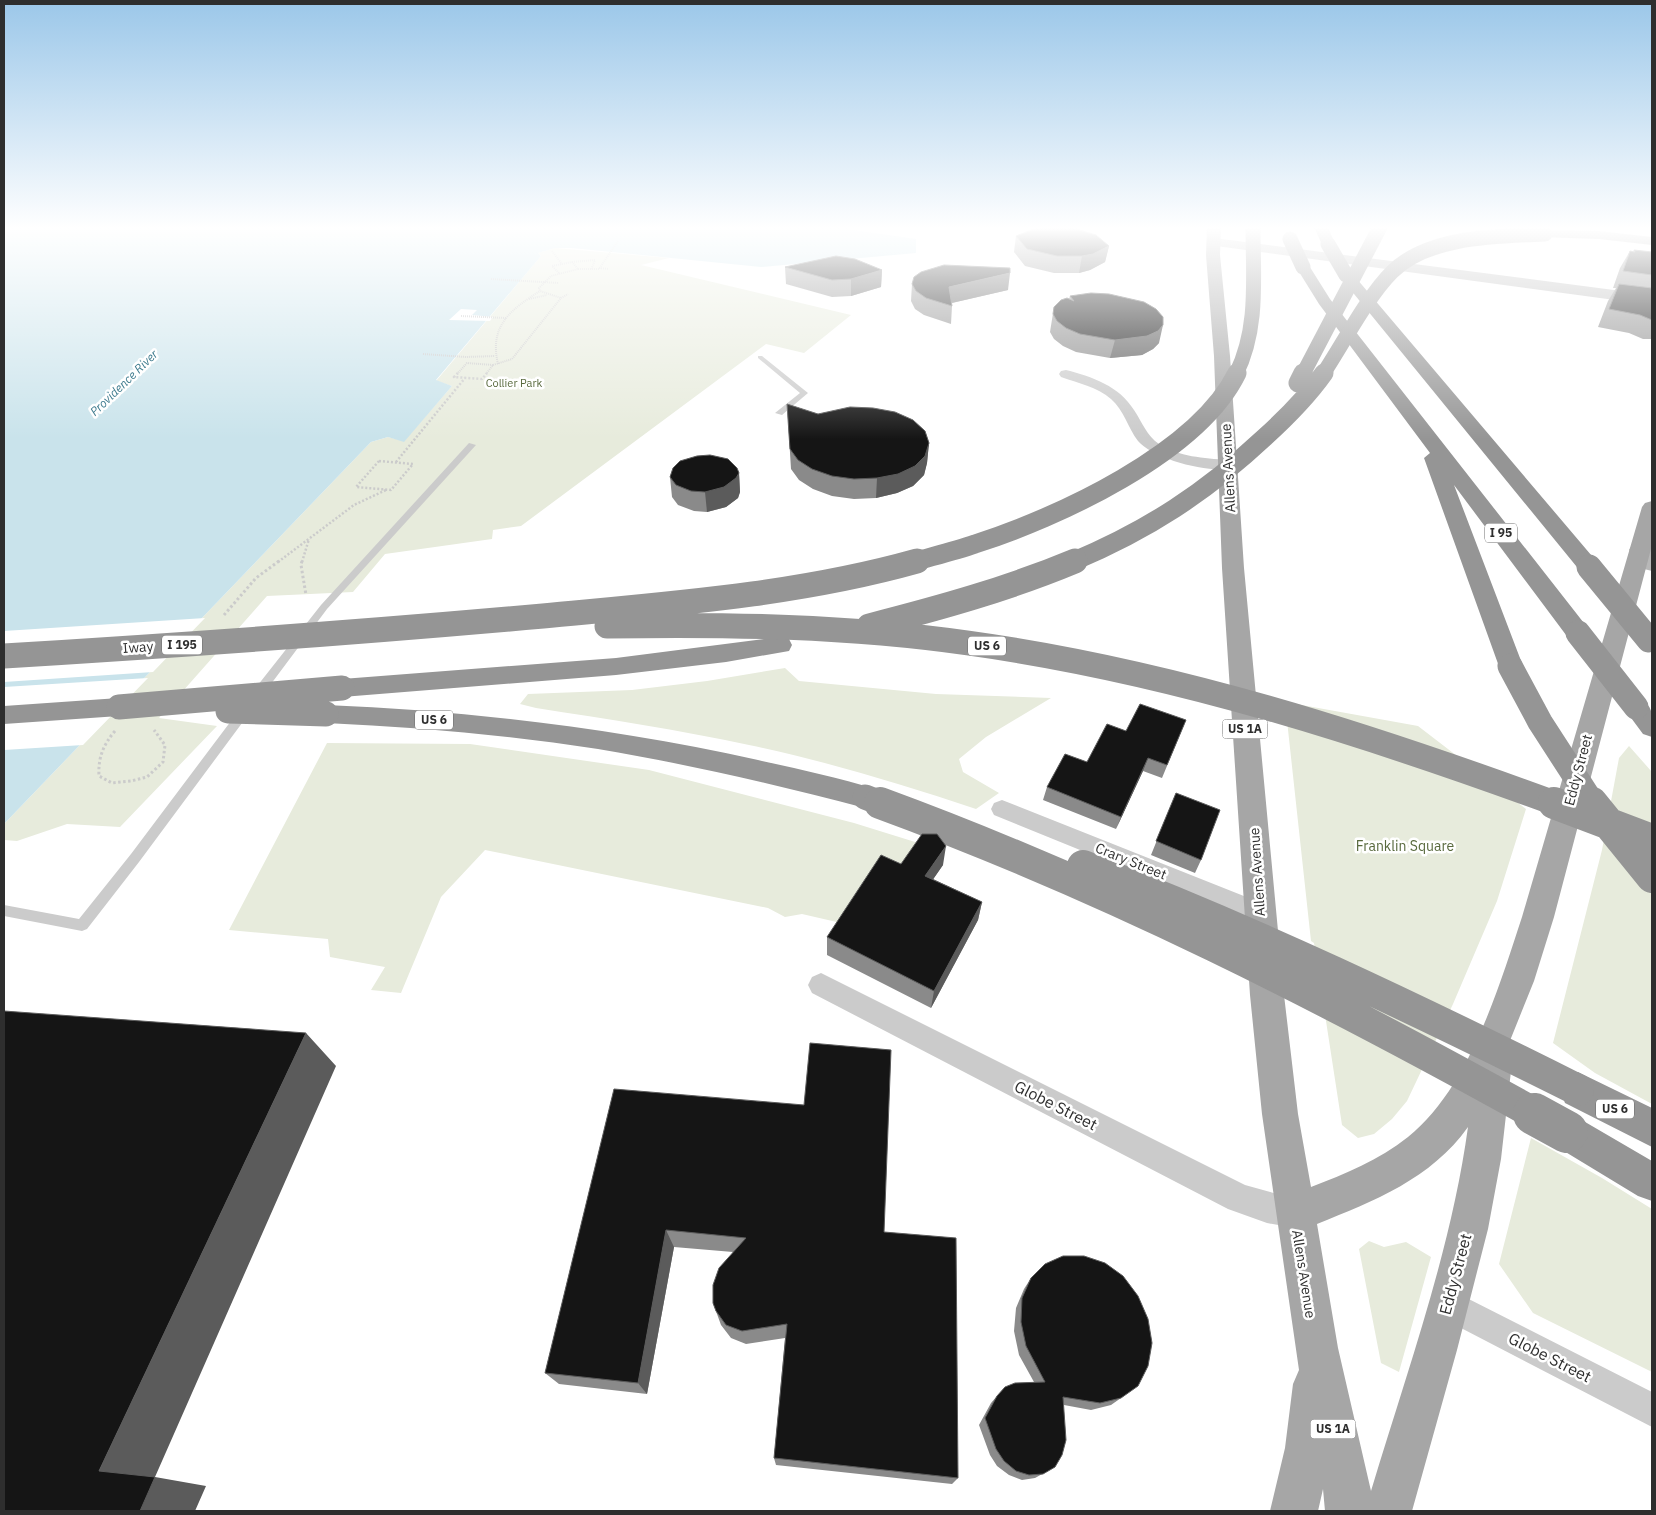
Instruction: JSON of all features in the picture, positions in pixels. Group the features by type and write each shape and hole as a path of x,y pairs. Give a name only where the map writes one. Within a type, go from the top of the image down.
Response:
{"highway":[{"path":"361,633 697,601 800,586 874,571 942,553 1006,532 1062,509 1111,485 1170,448 1210,410 1230,385 1243,360 1250,336 1251,298"},
{"name":"I 95","path":"1322,298 1644,717"},
{"path":"1265,437 1287,403 1343,298"},
{"path":"1365,298 1651,641"},
{"path":"4,715 602,669 692,659 780,645 864,627 958,602 1023,580 1086,555 1139,529 1183,504 1220,478 1282,423 1312,390 1373,298"},
{"path":"1425,434 1510,666 1533,712 1565,764 1652,877"},
{"name":"US 6","path":"361,633 722,624 805,627 879,633 1013,650 1144,676 1291,715 1480,777 1652,840"},
{"name":"Iway","path":"4,656 361,633"},
{"name":"US 6","path":"119,707 326,714 453,721 630,744 727,762 865,798 1001,836 1097,870 1185,906 1359,983 1652,1128"},
{"path":"865,798 928,820 1024,859 1208,941 1378,1027 1567,1132 1652,1182"}],"main road":[{"name":"Allens Avenue","path":"1217,298 1222,356 1233,568 1260,913 1277,1090 1316,1348 1348,1495 1349,1511"},
{"name":"Eddy Street","path":"1295,1213 1389,1174 1436,1137 1451,1119 1474,1084 1515,990 1538,918 1646,557 1652,507"},
{"name":"Eddy Street","path":"1388,1511 1470,1216 1482,1161 1497,1032"},
{"name":"US 1A","path":"1294,1511 1303,1478 1313,1420 1316,1348"}],"street":[{"path":"1637,298 1652,300"},
{"path":"1066,374 1100,386 1120,400 1143,437 1160,450 1178,457 1227,465"},
{"name":"Crary Street","path":"1002,809 1260,913"},
{"name":"Globe Street","path":"821,985 1239,1198 1266,1208 1295,1213"},
{"name":"Globe Street","path":"1447,1304 1652,1410"}],"lane":[{"path":"760,357 804,392 779,413"},
{"path":"4,911 82,925 324,606 472,445"}],"path":[{"path":"498,364 493,350 494,339 498,329 506,318 530,298"},
{"path":"526,300 536,298"},
{"path":"494,365 482,379 454,377 467,363 494,365 512,359 561,298"},
{"path":"461,316 506,318"},
{"path":"423,354 466,357 496,356"},
{"path":"396,463 465,378"},
{"path":"379,461 396,463 413,464 391,490 356,487 379,461"},
{"path":"306,595 301,565 309,538"}],"green space":[{"name":"Collier Park","path":"506,298 778,298 851,315 804,353 766,344 521,526 493,530 492,539 385,554 353,592 267,596 159,718 217,726 120,827 67,824 17,841 4,840 4,824 371,442 388,437 404,441 452,386 436,381"},
{"path":"785,668 799,681 936,694 1051,698 986,737 959,759 963,772 999,793 976,809 863,774 778,751 696,734 520,704 528,694 632,690 707,681"},
{"name":"Franklin Square","path":"1285,702 1418,726 1526,809 1497,901 1453,1004 1407,1101 1392,1119 1374,1134 1358,1138 1342,1125 1314,943 1311,941"},
{"path":"327,743 470,744 649,770 854,823 928,846 888,873 841,923 802,914 785,917 768,908 485,850 441,897 401,993 371,990 385,967 330,957 328,939 229,930"},
{"path":"1629,746 1652,772 1652,1104 1595,1073 1553,1043 1602,850 1619,758"},
{"path":"1531,1138 1652,1209 1652,1372 1533,1313 1499,1264"},
{"path":"1369,1241 1384,1247 1406,1242 1431,1257 1399,1372 1381,1363 1359,1249"}],"water":[{"name":"Providence River","path":"4,298 506,298 436,380 452,386 404,442 388,437 371,442 4,824"}],"pier":[{"path":"461,309 477,310 472,315 493,317 490,321 449,320"},
{"path":"205,618 153,672 4,682 4,631"},
{"path":"148,678 83,745 4,750 4,687"}],"building":[{"path":"926,298 951,298 952,306"},
{"path":"1067,298 1074,301 1071,298 1125,298 1144,302 1156,309 1163,317 1163,325 1158,331 1147,336 1115,340 1080,334 1066,328 1057,321 1053,314 1054,307 1061,300"},
{"path":"1614,298 1652,298 1652,320 1640,315 1609,309"},
{"path":"787,404 818,414 850,407 873,408 895,412 913,420 925,431 929,443 925,456 915,466 898,474 877,478 854,479 832,476 812,469 798,460 790,449"},
{"path":"710,455 728,459 737,468 739,473 736,478 724,487 705,492 691,491 676,485 670,477 673,468 680,461 697,456"},
{"path":"1140,704 1186,720 1167,765 1148,758 1121,817 1047,787 1065,754 1087,762 1107,724 1126,731"},
{"path":"1176,793 1220,810 1201,860 1156,841"},
{"path":"922,834 937,834 946,846 925,876 982,902 934,991 827,937 881,855 901,864"},
{"path":"4,1011 306,1033 99,1471 155,1477 140,1511 4,1511"},
{"path":"810,1043 891,1050 884,1232 956,1238 958,1478 774,1458 787,1324 742,1331 726,1325 713,1303 713,1285 719,1268 746,1238 666,1230 638,1383 545,1373 614,1089 804,1105"},
{"path":"1063,1256 1084,1256 1105,1263 1123,1276 1138,1296 1148,1319 1152,1343 1148,1366 1138,1386 1121,1398 1100,1403 1063,1397 1066,1440 1062,1455 1055,1467 1043,1474 1029,1475 1016,1471 1004,1461 996,1449 985,1418 997,1396 1005,1387 1015,1383 1045,1382 1026,1346 1021,1322 1022,1298 1031,1278 1045,1264"}]}
